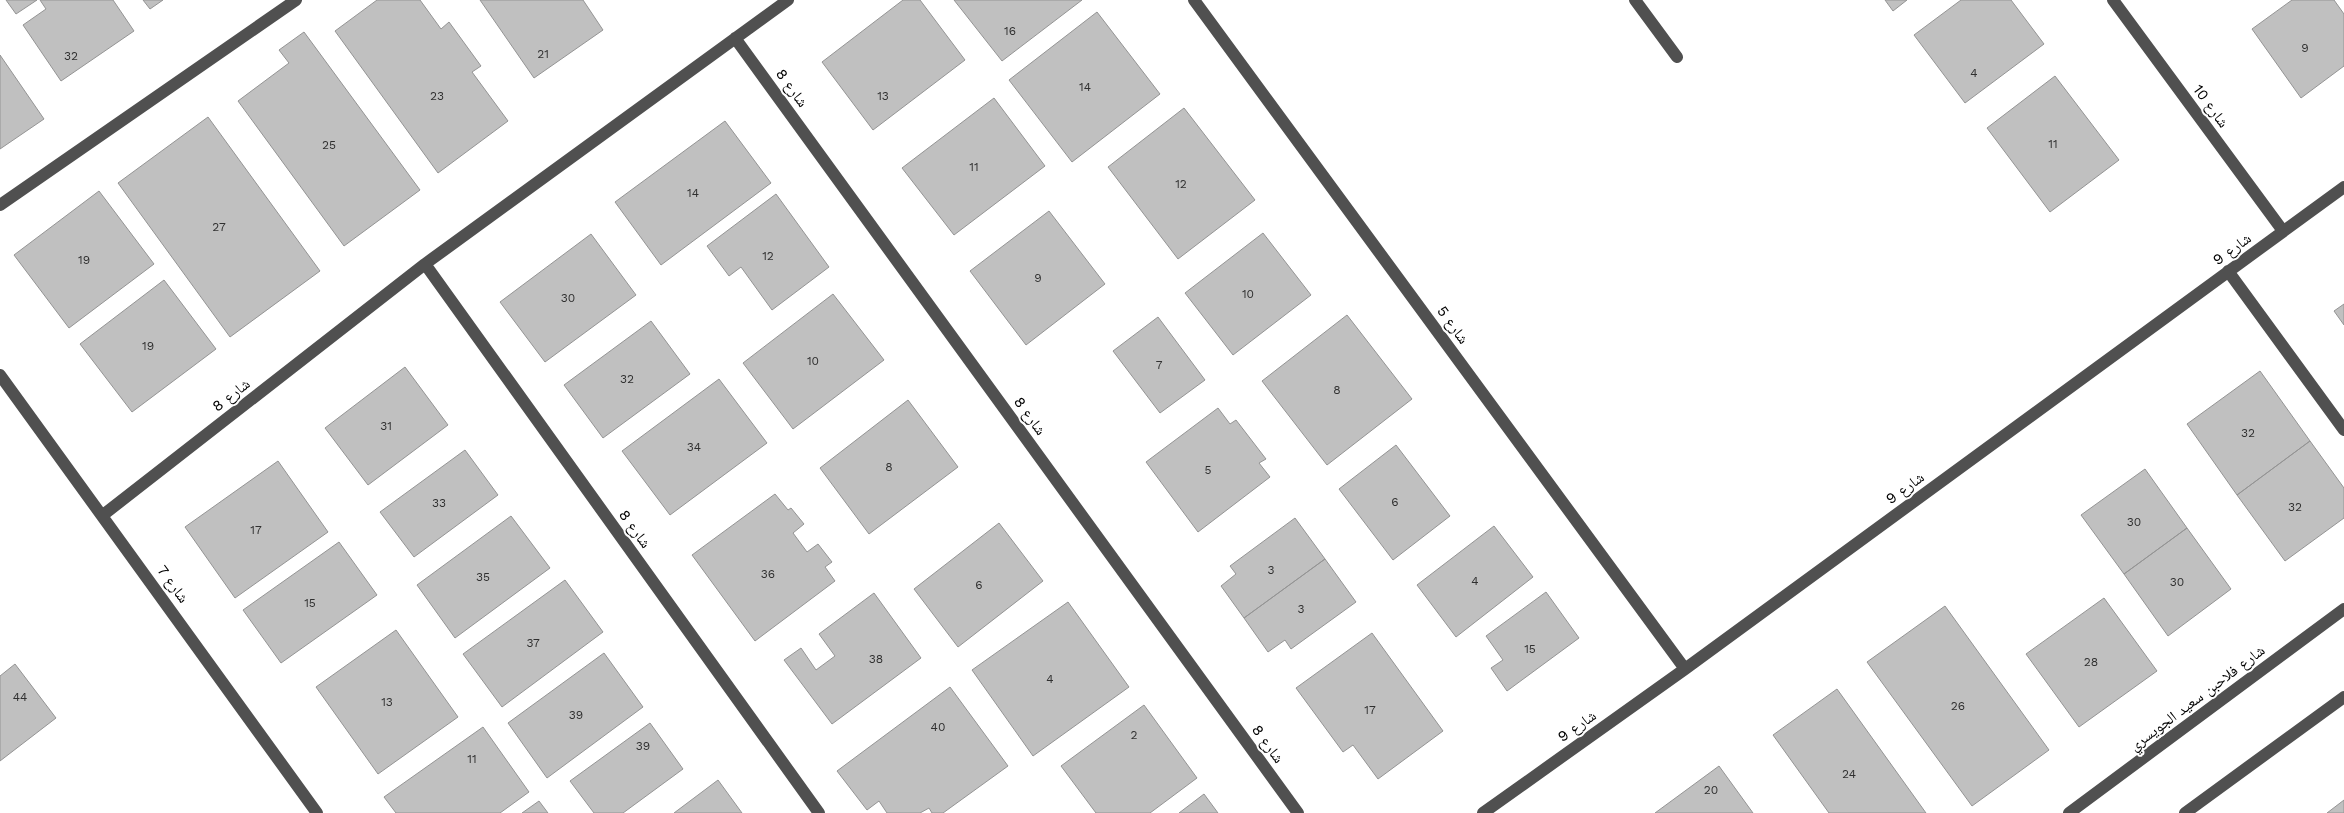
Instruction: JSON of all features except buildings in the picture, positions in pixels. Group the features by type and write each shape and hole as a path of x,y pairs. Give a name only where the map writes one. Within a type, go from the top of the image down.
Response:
{"street":[{"path":"0,205 296,0"},
{"name":"شارع 8","path":"103,515 425,264 788,0"},
{"name":"شارع 5","path":"1194,0 1685,669"},
{"path":"1635,0 1677,57"},
{"name":"شارع 10","path":"2114,0 2283,232"},
{"name":"شارع 8","path":"735,38 1298,813"},
{"name":"شارع 9","path":"1483,813 1685,669 2344,187"},
{"name":"شارع 8","path":"425,264 819,813"},
{"path":"2228,271 2344,430"},
{"name":"شارع 7","path":"0,375 317,813"},
{"name":"شارع فلاحبن سعيد الجويسري","path":"2069,813 2344,609"},
{"path":"2185,813 2344,696"}]}
